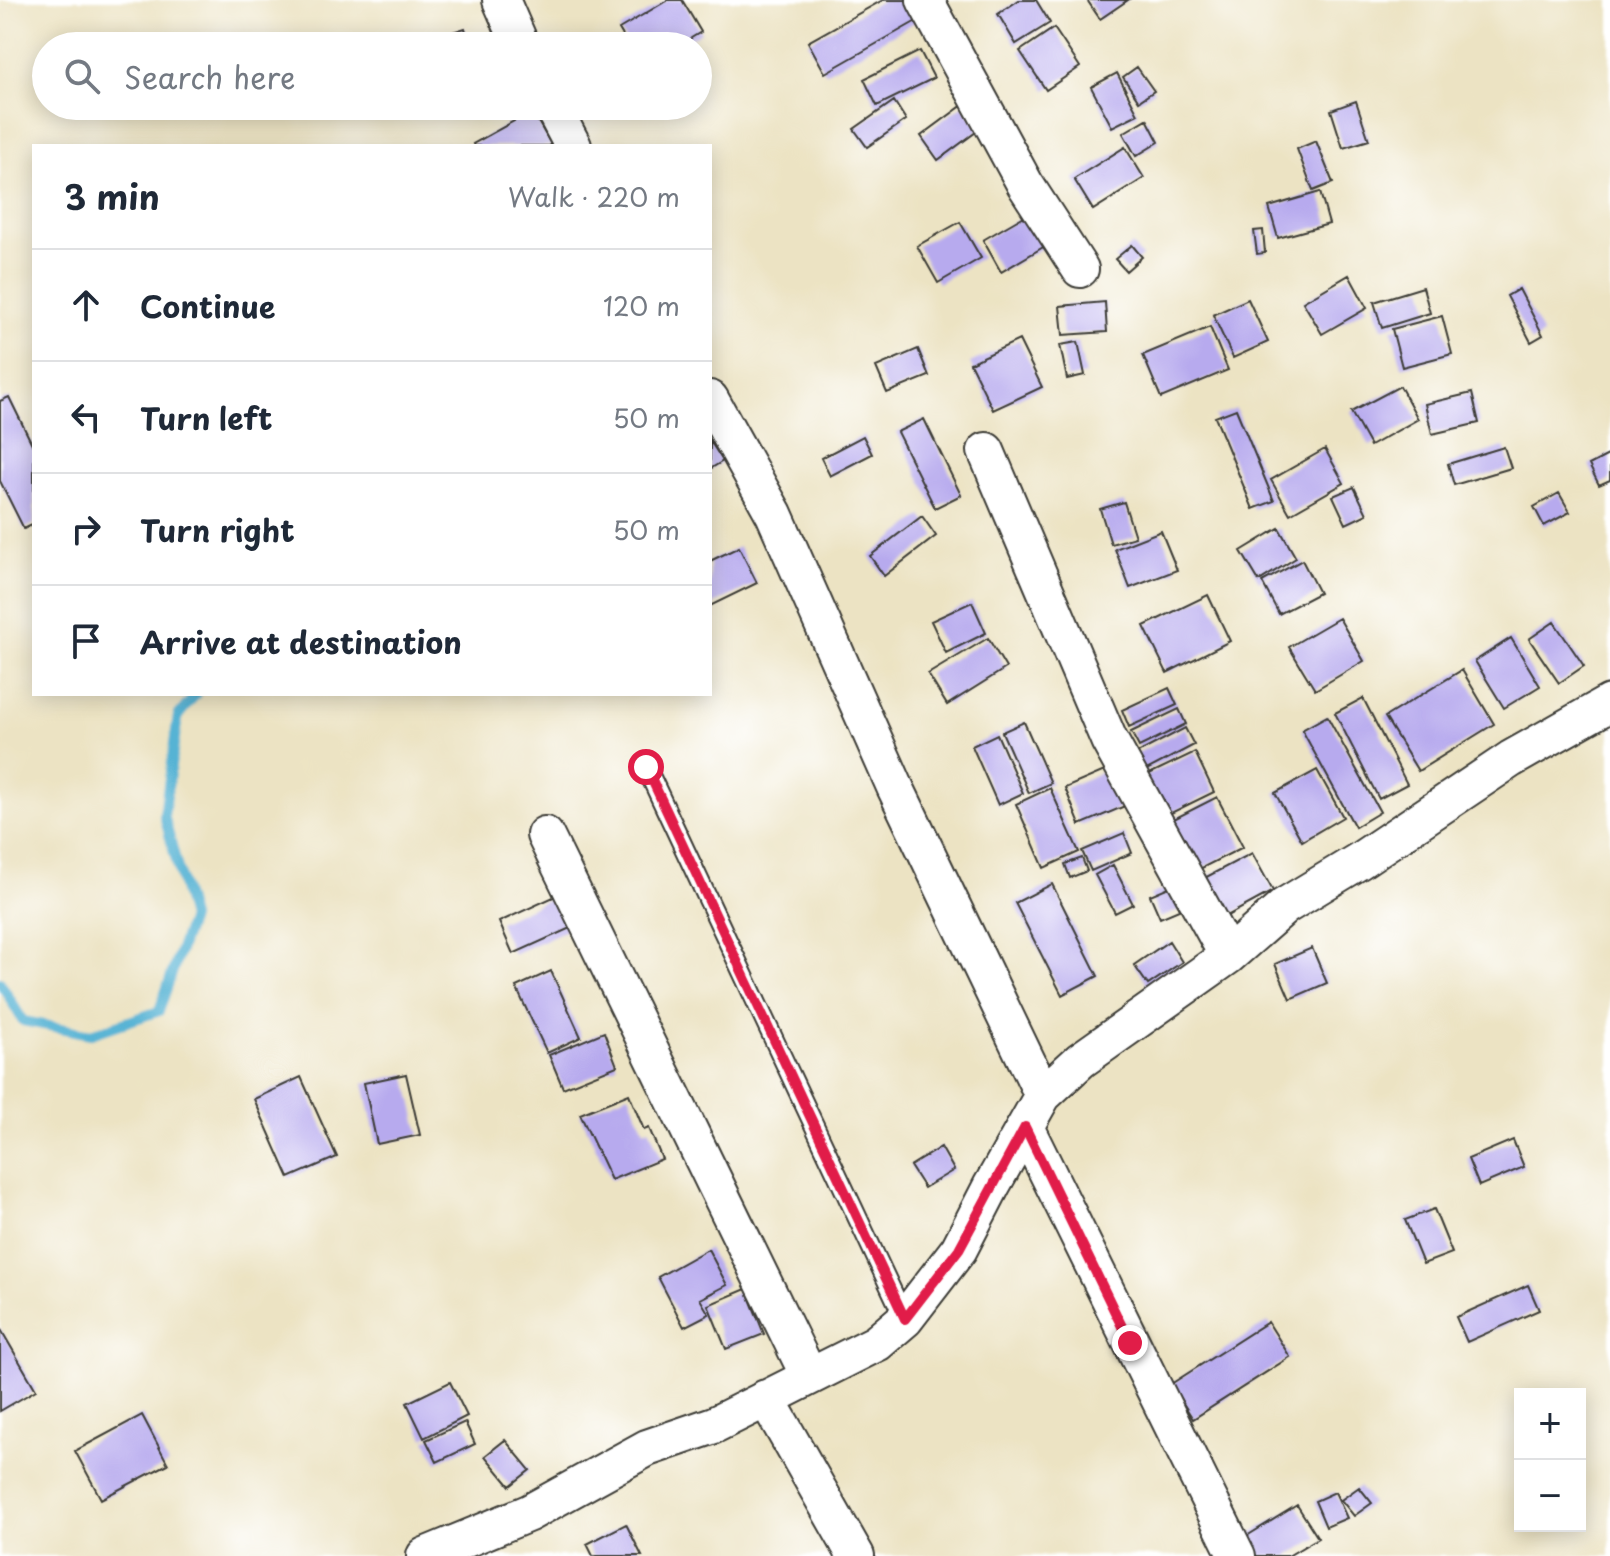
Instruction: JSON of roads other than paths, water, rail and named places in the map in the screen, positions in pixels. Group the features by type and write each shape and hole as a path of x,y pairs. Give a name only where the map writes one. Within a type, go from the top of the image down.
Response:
{"street":[{"path":"501,0 515,32"},
{"path":"925,0 1025,184 1080,269"},
{"path":"559,120 572,144"},
{"path":"712,403 774,514 895,787 1043,1095"},
{"path":"986,451 1109,740 1228,956"},
{"path":"425,1556 529,1513 647,1448 714,1425 877,1343 905,1319 959,1249 1043,1095 1081,1060 1228,956 1285,906 1359,861 1511,759 1610,703"},
{"path":"545,835 809,1376"},
{"path":"1025,1127 1237,1556"},
{"path":"766,1398 856,1556"}],"lane":[{"path":"646,767 905,1319"}],"waterway":[{"path":"0,982 23,1021 91,1034 159,1011 191,918 164,815 178,716 194,696"}]}
